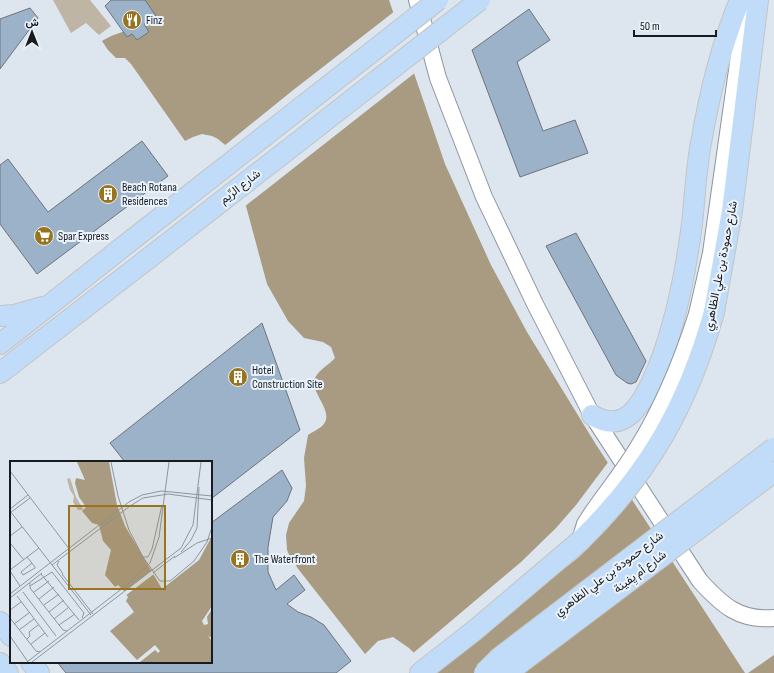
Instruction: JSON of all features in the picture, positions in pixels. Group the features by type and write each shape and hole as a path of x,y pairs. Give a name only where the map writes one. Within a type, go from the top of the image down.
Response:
{"main road":[{"name":"شارع الرِّيم","path":"0,345 438,0"},
{"name":"شارع الرِّيم","path":"7,367 480,0"},
{"path":"592,416 603,421 622,420 633,413 654,377 669,334 683,278 688,248 696,174 706,118 718,68 740,0"},
{"name":"شارع حمودة بن علي الظاهري","path":"420,673 475,630 580,541 616,504 652,456 681,404 704,347 714,312 731,218 758,0"},
{"path":"0,316 23,313 53,303"},
{"path":"0,345 7,367"},
{"name":"شارع حمودة بن علي الظاهري","path":"484,673 505,653 774,448"},
{"name":"شارع أم يِفينة","path":"507,673 774,472"},
{"path":"0,622 10,635"},
{"path":"0,663 8,673"},
{"path":"32,663 39,673"}],"street":[{"path":"417,0 438,78 484,197 535,304 592,416 700,581 729,609 746,615 774,618"},
{"name":"شارع حمودة بن علي الظاهري","path":"580,541 587,520 624,469 658,412 680,364 697,314 711,253 747,0"},
{"name":"شارع حمودة بن علي الظاهري","path":"674,541 774,465"}],"shaded area":[{"path":"53,0 90,0 111,26 99,35 86,23 71,33"},
{"path":"134,0 389,0 445,164 491,265 527,332 595,443 745,673 434,673 409,648 393,637 378,641 365,654 299,570 287,550 286,535 289,523 304,501 306,486 304,458 308,435 321,427 325,422 326,416 323,404 314,386 315,377 335,358 331,347 323,342 304,338 288,321 267,284 246,206 242,176 236,154 212,136 202,134 185,141 131,64 125,58 116,58 102,41 130,29"},
{"path":"774,655 774,673 748,673"}],"pier":[{"path":"395,11 416,72 244,207 240,176 234,155 224,146"},
{"path":"609,461 633,497 615,520 579,557 431,673 412,654 521,562 556,528 576,505"}],"building":[{"name":"Finz","path":"111,0 145,0 156,16 144,24 149,32 137,40 132,34 127,37 105,6"},
{"path":"30,8 38,18 0,69 0,19"},
{"path":"529,9 550,40 517,62 543,131 575,120 588,153 520,177 472,50"},
{"name":"Beach Rotana Residences","path":"142,141 168,176 37,274 0,224 0,165 8,159 48,212"},
{"path":"576,233 646,361 636,382 631,384 627,383 616,375 546,246"},
{"name":"Hotel Construction Site","path":"262,323 300,430 212,498 212,461 124,461 110,443"},
{"name":"The Waterfront","path":"282,470 292,488 287,501 273,517 268,547 268,572 276,590 294,575 305,590 287,604 298,612 311,617 324,625 351,661 336,673 66,673 58,663 212,663 212,522"}],"place":[{"name":"Finz","path":"132,20"},
{"name":"Beach Rotana Residences","path":"108,194"},
{"name":"Spar Express","path":"44,236"},
{"name":"Hotel Construction Site","path":"238,377"},
{"name":"The Waterfront","path":"240,559"}]}
